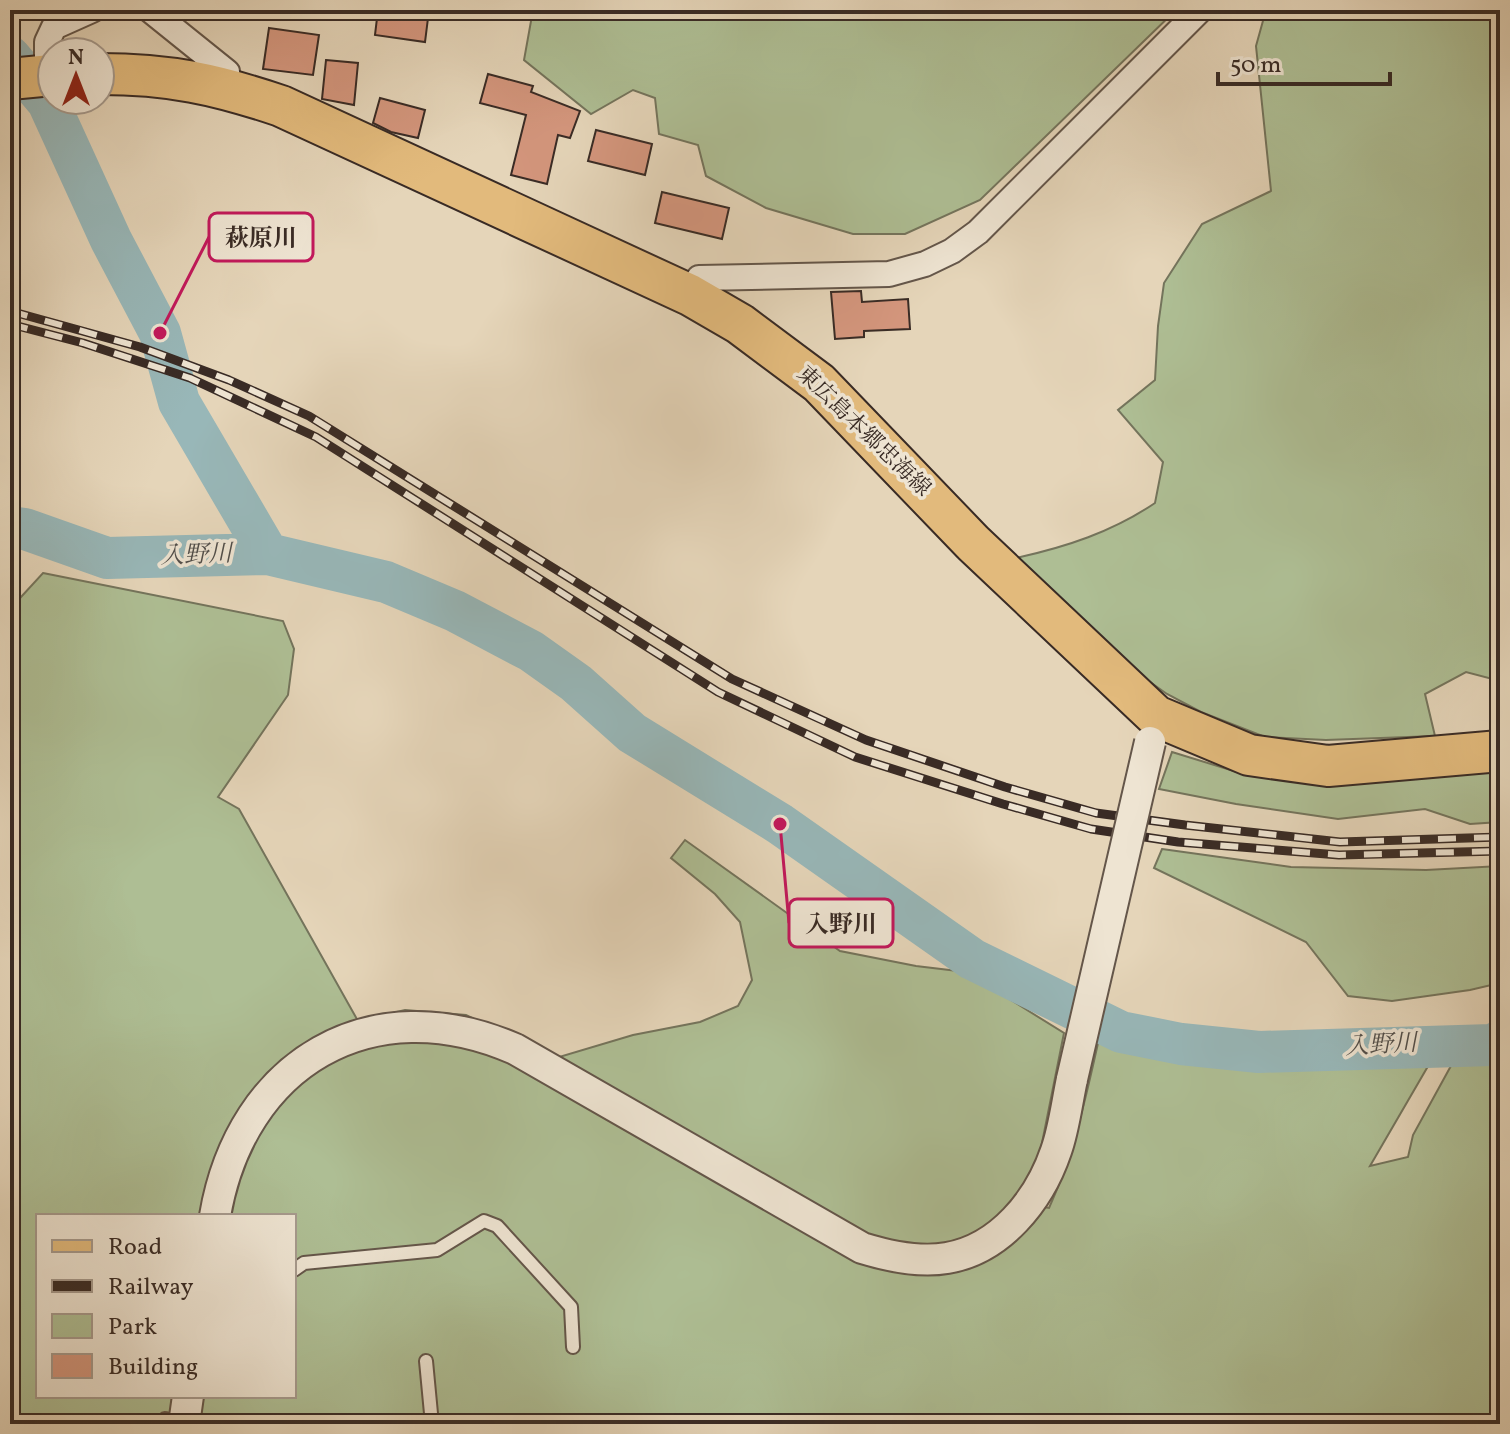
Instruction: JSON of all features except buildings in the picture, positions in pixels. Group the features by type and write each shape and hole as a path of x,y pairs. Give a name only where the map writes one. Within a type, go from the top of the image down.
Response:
{"main road":[{"name":"東広島本郷忠海線","path":"116,74 149,74 224,87 281,106 690,295 740,324 819,383 1153,729 1249,755 1328,766 1500,751"}],"street":[{"path":"50,36 54,27 92,10"},
{"path":"150,10 227,72 224,87"},
{"path":"690,295 699,278 889,274 925,264 952,251 978,232 1200,10"},
{"path":"215,1214 221,1181 229,1159 266,1096 287,1074 312,1056 348,1038 383,1030 443,1028 486,1036 515,1049 862,1248 886,1255 945,1259 980,1248 1012,1224 1036,1193 1056,1151 1153,729"},
{"path":"183,1424 188,1398"}],"lane":[{"path":"296,1269 304,1263 437,1250 484,1221 497,1226 571,1307 573,1347"},
{"path":"426,1361 432,1424"},
{"path":"161,1424 165,1419 183,1424"}],"green space":[{"path":"533,10 576,10 582,13 587,10 1176,10 980,200 905,234 853,234 766,208 706,176 698,145 659,134 655,98 633,90 591,114 524,60"},
{"path":"1266,10 1500,10 1500,681 1466,672 1425,694 1435,736 1326,740 1265,737 1201,712 1167,694 1112,655 1016,558 1088,537 1155,503 1163,462 1118,410 1155,380 1164,283 1202,224 1271,191 1256,46"},
{"path":"43,573 283,621 294,649 288,695 218,797 239,809 358,1021 405,1010 466,1015 556,1058 633,1035 700,1022 738,1006 752,980 740,922 715,894 671,858 685,840 840,951 966,972 1064,1033 1036,1173 1017,1203 1049,1208 1073,1144 1100,1034 1213,1064 1345,1065 1431,1061 1370,1166 1408,1157 1413,1135 1452,1064 1500,1056 1500,1424 10,1424 10,609"},
{"path":"1172,752 1250,776 1425,774 1500,768 1500,822 1470,824 1425,809 1338,819 1159,789"},
{"path":"1162,849 1291,867 1426,870 1500,866 1500,983 1392,1001 1348,996 1306,942 1154,868"}],"waterway":[{"path":"10,57 48,102 111,240 160,333 179,402 268,554"},
{"name":"入野川","path":"10,527 25,529 107,558 268,554 386,582 455,611 531,651 576,683 632,733 780,824 972,959 1121,1032 1181,1044 1259,1052 1492,1045 1500,1041"}],"railway":[{"path":"10,311 140,347 229,380 309,416 732,679 866,740 1005,787 1096,813 1340,842 1500,837"},
{"path":"10,324 83,343 190,378 316,437 718,692 855,757 1091,829 1178,842 1339,855 1500,851"}],"place":[{"name":"萩原川","path":"160,333"},
{"name":"入野川","path":"780,824"}]}
